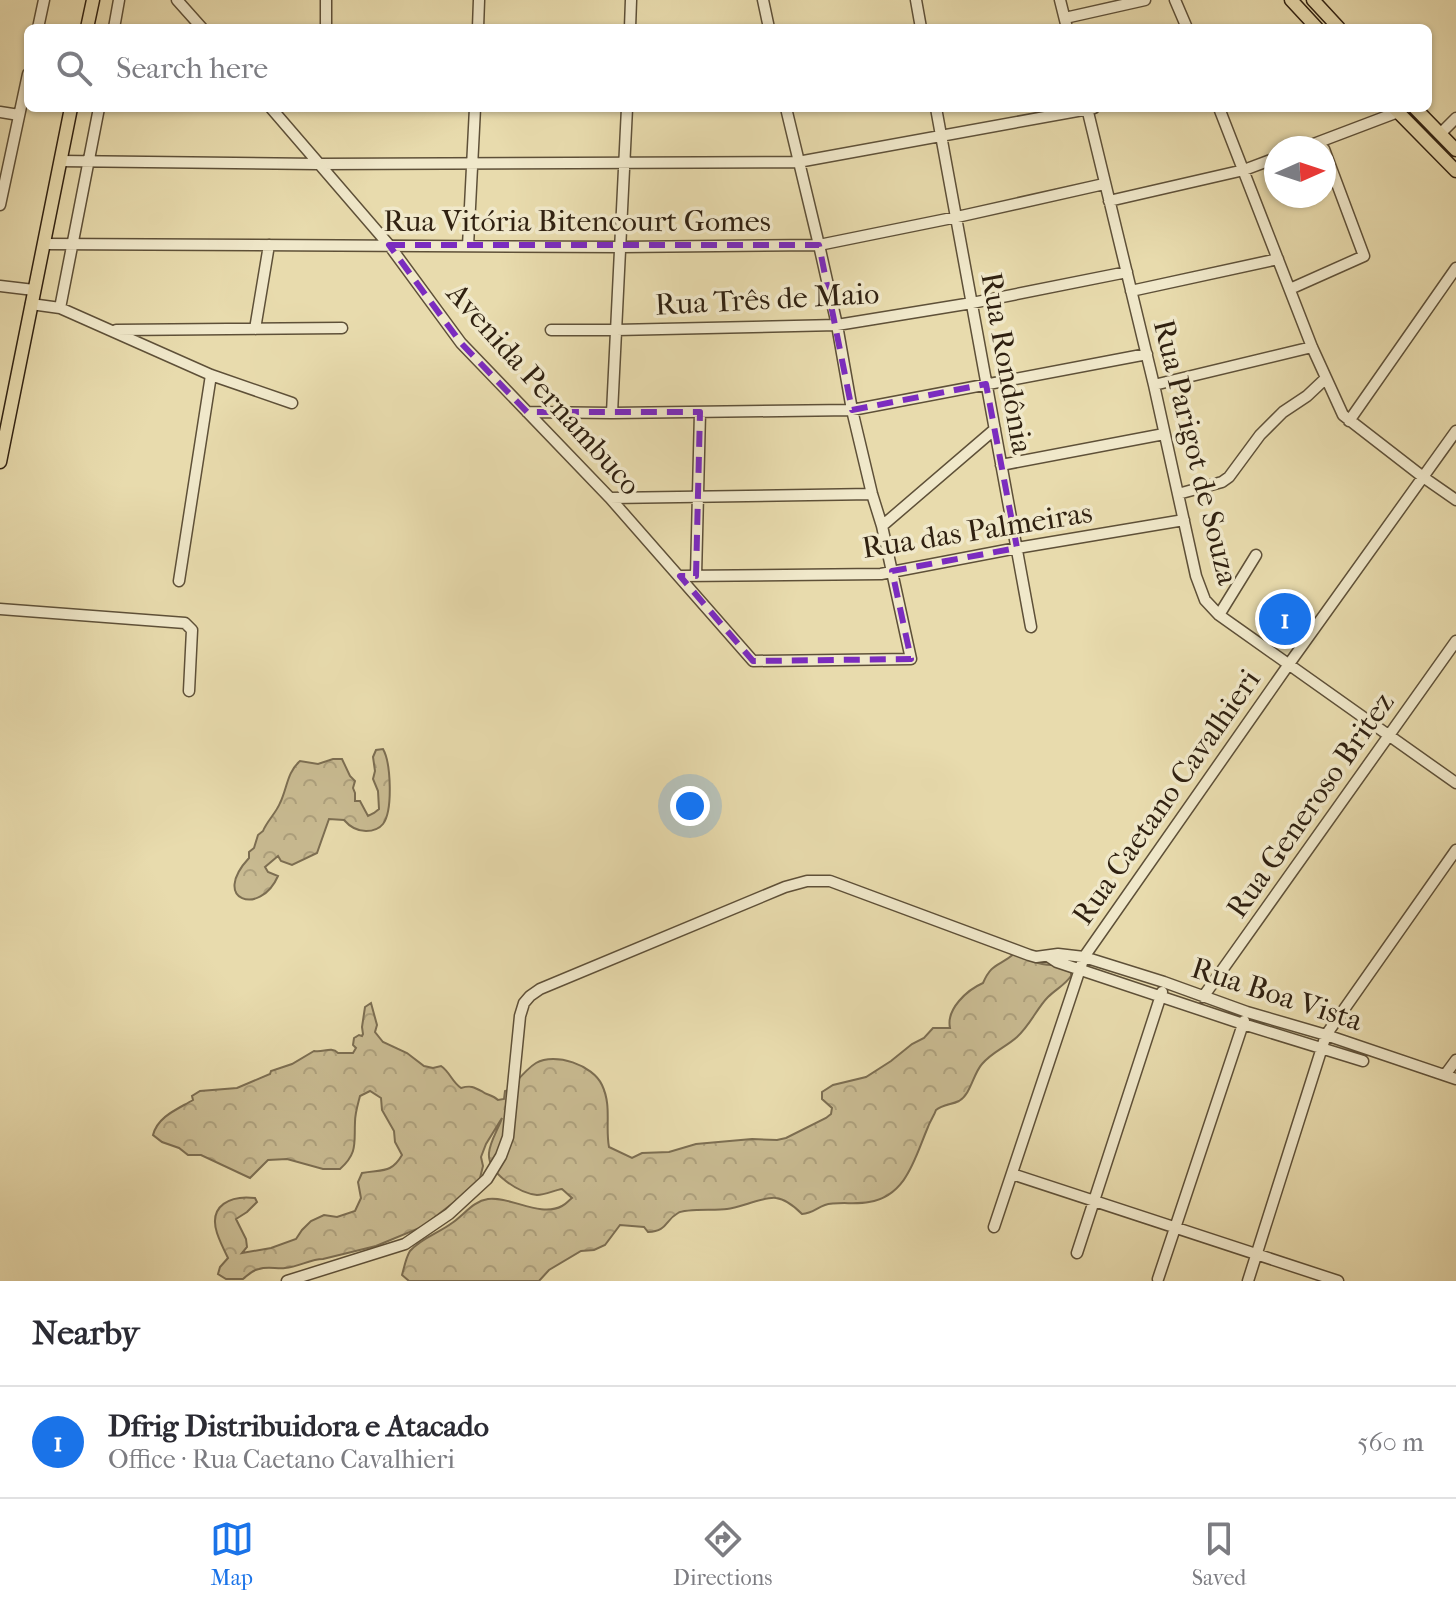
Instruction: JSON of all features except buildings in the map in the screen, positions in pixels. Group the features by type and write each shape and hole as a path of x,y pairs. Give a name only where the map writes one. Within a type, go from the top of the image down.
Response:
{"main road":[{"path":"88,24 93,0"},
{"path":"1291,0 1313,24"},
{"path":"1313,0 1335,24"},
{"path":"0,462 70,112"},
{"path":"1398,112 1456,171"},
{"path":"1419,112 1456,150"}],"street":[{"path":"39,24 44,0"},
{"path":"115,24 119,0"},
{"path":"177,0 198,24"},
{"path":"326,0 326,24"},
{"path":"478,24 479,0"},
{"path":"630,24 631,0"},
{"path":"763,0 768,24"},
{"path":"916,0 920,24"},
{"path":"1060,0 1066,23 1145,0"},
{"path":"1175,0 1185,24"},
{"path":"0,205 24,92"},
{"path":"0,112 19,115"},
{"path":"60,308 98,112"},
{"name":"Avenida Pernambuco","path":"274,112 389,245 461,343 610,498 753,661 911,659 892,571"},
{"path":"468,246 475,112"},
{"path":"612,413 627,112"},
{"path":"787,112 837,325 852,410 892,571"},
{"name":"Rua Rondônia","path":"937,112 1031,627"},
{"path":"60,161 318,164 798,162 1073,112"},
{"name":"Rua Parigot de Souza","path":"1091,112 1104,184 1147,354 1196,576 1205,600 1219,615 1456,783"},
{"path":"1221,112 1312,347 1343,415 1456,500"},
{"path":"1336,140 1392,112"},
{"path":"1440,134 1456,118"},
{"path":"1109,201 1244,170 1264,162"},
{"path":"1290,289 1364,256 1336,181"},
{"name":"Rua Vitória Bitencourt Gomes","path":"44,244 819,245 1104,184"},
{"path":"255,329 269,245"},
{"path":"1131,291 1278,259"},
{"path":"1349,421 1456,268"},
{"name":"Rua Três de Maio","path":"551,330 837,325 972,303 1127,272"},
{"path":"0,286 34,290"},
{"path":"31,304 60,308 211,375 292,403"},
{"path":"110,330 342,328"},
{"path":"1154,385 1312,347"},
{"path":"527,412 852,410 1147,354"},
{"path":"179,581 211,375"},
{"path":"1178,494 1222,482 1229,477 1260,435 1283,412 1325,379"},
{"path":"696,576 700,412"},
{"path":"882,526 995,429"},
{"name":"Rua Caetano Cavalhieri","path":"994,1227 1084,957 1456,431"},
{"path":"1001,465 1164,434"},
{"path":"610,498 872,494"},
{"name":"Rua das Palmeiras","path":"680,576 881,574 1184,520"},
{"path":"1219,615 1256,555"},
{"path":"0,609 185,623 192,630 189,691"},
{"name":"Rua Generoso Britez","path":"1203,997 1456,641"},
{"path":"1248,1281 1326,1035 1456,850"},
{"path":"287,1281 405,1244 449,1214 487,1179 508,1137 520,1016 524,1003 540,989 575,973 785,887 817,880 830,881 1029,955 1048,956"},
{"name":"Rua Boa Vista","path":"1048,956 1084,957 1451,1077"},
{"name":"Rua Boa Vista","path":"1048,956 1057,962 1363,1061"},
{"path":"1077,1253 1164,982"},
{"path":"1158,1279 1247,1012"},
{"path":"1451,1077 1456,1060"},
{"path":"1012,1174 1338,1281"}],"highlighted area":[{"path":"389,245 819,245 852,410 986,384 1017,548 892,571 911,659 753,661 680,576 696,576 700,412 527,412 461,343"}],"green space":[{"path":"383,749 390,787 386,818 381,826 362,831 344,820 329,819 317,853 292,865 281,861 278,856 265,867 268,872 278,876 270,889 251,899 242,898 236,893 238,873 249,858 258,835 278,807 290,775 300,761 318,764 342,759 355,781 355,801 360,801 368,816 379,809 378,791 373,779 373,757 376,750"},
{"path":"1015,953 1040,963 1067,967 1071,969 1071,976 1044,1001 1017,1037 982,1064 963,1098 936,1110 908,1174 892,1192 869,1202 830,1204 802,1214 787,1202 772,1198 727,1209 682,1211 663,1228 654,1231 620,1225 605,1245 581,1251 549,1270 539,1281 409,1281 402,1275 407,1256 414,1246 447,1227 478,1202 497,1199 544,1210 562,1206 572,1198 562,1189 540,1195 530,1193 513,1186 499,1175 493,1168 489,1153 502,1118 481,1157 483,1166 479,1182 422,1227 376,1246 290,1267 262,1268 243,1279 226,1279 218,1274 228,1258 215,1223 219,1209 230,1200 255,1198 257,1202 236,1219 246,1239 247,1247 242,1253 271,1248 296,1239 311,1221 324,1215 337,1217 355,1211 361,1198 358,1182 362,1173 390,1168 402,1155 395,1142 394,1131 382,1110 381,1098 370,1091 360,1096 354,1147 350,1158 340,1169 323,1169 287,1159 268,1160 250,1178 201,1155 188,1155 153,1135 164,1118 193,1100 192,1096 200,1091 237,1088 314,1051 353,1053 356,1048 354,1038 363,1034 365,1007 371,1003 377,1025 375,1032 383,1042 407,1053 424,1066 441,1066 461,1088 475,1088 498,1100 504,1099 505,1091 536,1063 553,1059 582,1066 597,1078 605,1093 609,1147 632,1158 642,1153 669,1152 696,1144 777,1140 831,1114 832,1108 822,1099 822,1092 833,1085 866,1077 924,1038 933,1028 950,1028 951,1014 959,1001 983,983 993,968"}],"place":[{"name":"Dfrig Distribuidora e Atacado","path":"1285,619"}]}
